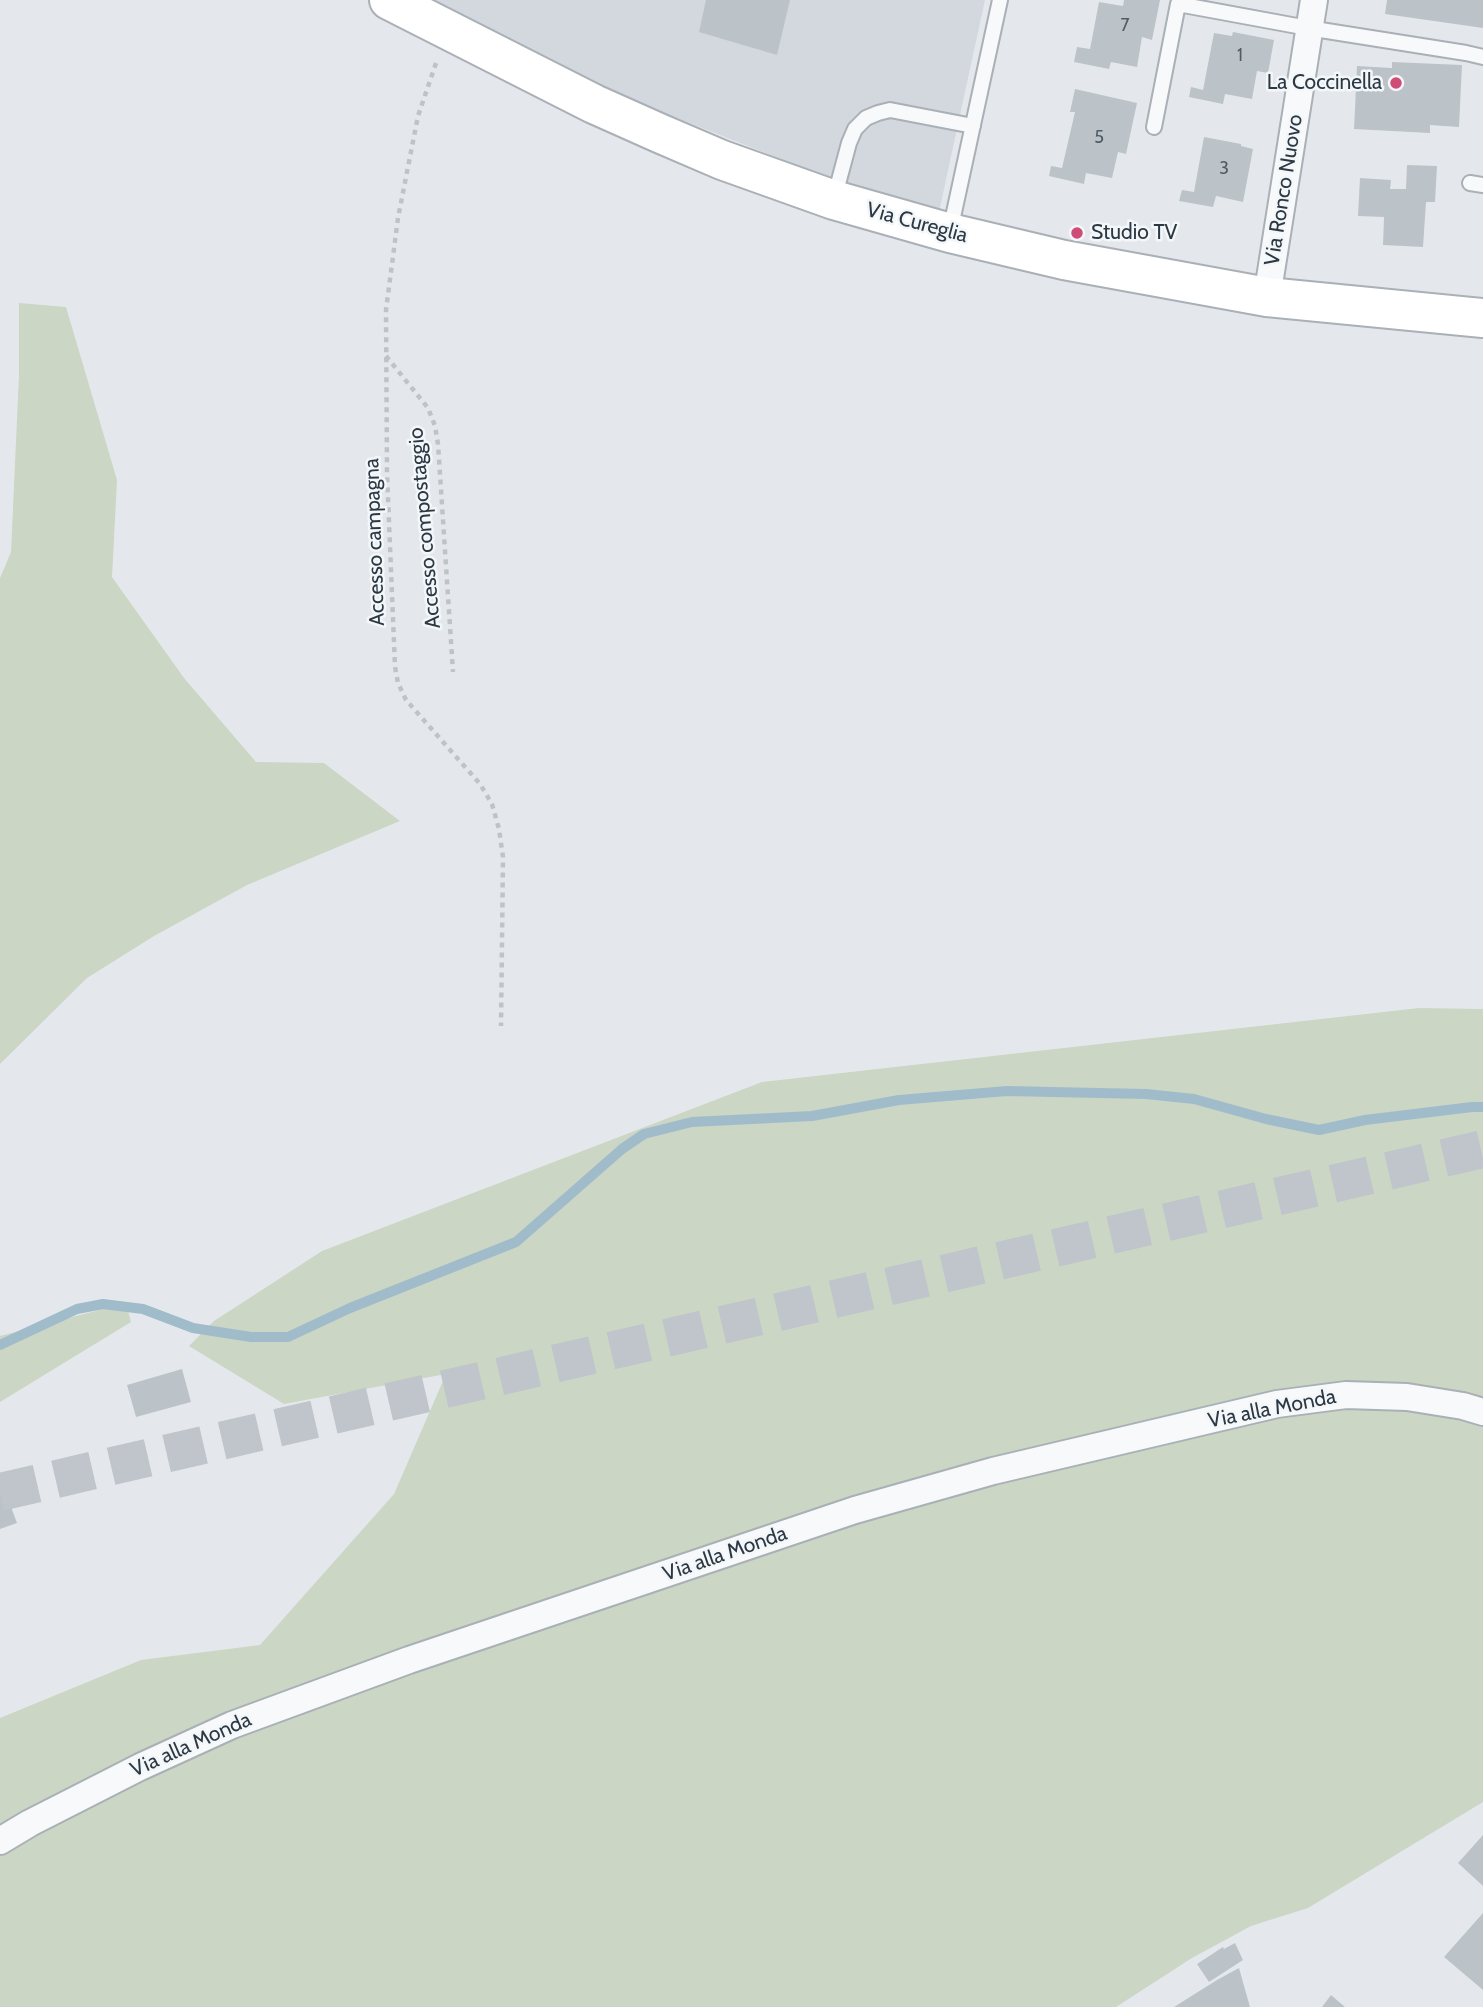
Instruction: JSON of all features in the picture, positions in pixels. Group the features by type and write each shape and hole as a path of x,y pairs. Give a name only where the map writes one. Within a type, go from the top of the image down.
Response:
{"street":[{"name":"Via Cureglia","path":"389,0 594,104 722,160 834,200 950,233 1064,260 1268,297 1483,318"},
{"name":"Via Ronco Nuovo","path":"1268,297 1314,0"},
{"name":"Via alla Monda","path":"0,1841 140,1767 232,1725 409,1660 867,1507 993,1471 1277,1405 1346,1395 1407,1396 1483,1412"}],"lane":[{"path":"950,233 1000,0"},
{"path":"1154,127 1178,4 1483,57"},
{"path":"834,200 849,143 855,129 866,118 890,110 973,126"}],"path":[{"name":"Accesso campagna","path":"447,30 418,116 386,310 387,473 395,667 398,683 406,700 480,784 492,804 503,857 501,1026"},
{"name":"Accesso compostaggio","path":"386,355 428,408 435,426 453,672"}],"shaded area":[{"path":"435,0 985,0 937,221 589,83"}],"green space":[{"path":"19,303 66,307 117,480 112,577 184,678 256,762 324,763 400,821 247,885 154,936 87,978 0,1064 0,578 11,552 19,375"},
{"path":"1419,1008 1483,1009 1483,1802 1308,1908 1251,1926 1192,1958 1116,2007 0,2007 0,1718 141,1660 260,1645 394,1494 446,1374 284,1404 189,1346 214,1321 322,1251 762,1082"},
{"path":"126,1303 131,1322 0,1402 0,1336"}],"building":[{"path":"706,0 790,0 777,55 699,32"},
{"path":"1124,0 1160,0 1152,40 1142,37 1137,67 1111,62 1109,69 1074,62 1077,47 1090,49 1099,2 1123,6"},
{"path":"1387,0 1483,0 1483,28 1385,14"},
{"path":"1233,32 1274,40 1268,73 1257,71 1252,99 1225,94 1223,104 1189,97 1191,87 1203,90 1214,33 1232,36"},
{"path":"1392,62 1462,65 1459,127 1430,125 1430,133 1354,129 1357,66 1392,68"},
{"path":"1075,89 1137,103 1126,154 1118,152 1112,178 1086,173 1084,184 1049,176 1051,166 1062,168 1075,112 1070,112"},
{"path":"1204,137 1253,149 1243,202 1216,196 1213,207 1179,201 1182,190 1194,192"},
{"path":"1407,165 1437,166 1435,202 1426,202 1423,247 1383,245 1384,217 1358,216 1360,178 1391,180 1390,189 1406,189"},
{"path":"182,1369 191,1402 136,1417 127,1385"},
{"path":"5,1491 17,1523 0,1529 0,1492"},
{"path":"1483,1835 1483,1886 1458,1863"},
{"path":"1483,1913 1483,1990 1444,1957"},
{"path":"1235,1943 1243,1960 1209,1982 1197,1964 1223,1947 1224,1949"},
{"path":"1239,1968 1250,2007 1174,2007 1217,1980"},
{"path":"1331,1995 1345,2007 1322,2007"}],"waterway":[{"path":"0,1345 77,1309 103,1304 143,1309 193,1328 251,1337 288,1337 350,1308 516,1242 622,1149 644,1134 692,1122 812,1116 899,1100 1007,1091 1146,1094 1194,1099 1319,1130 1365,1120 1483,1107"}],"tunnel":[{"path":"0,1492 1483,1149"}],"place":[{"name":"La Coccinella","path":"1396,83"},
{"name":"Studio TV","path":"1077,233"}]}
